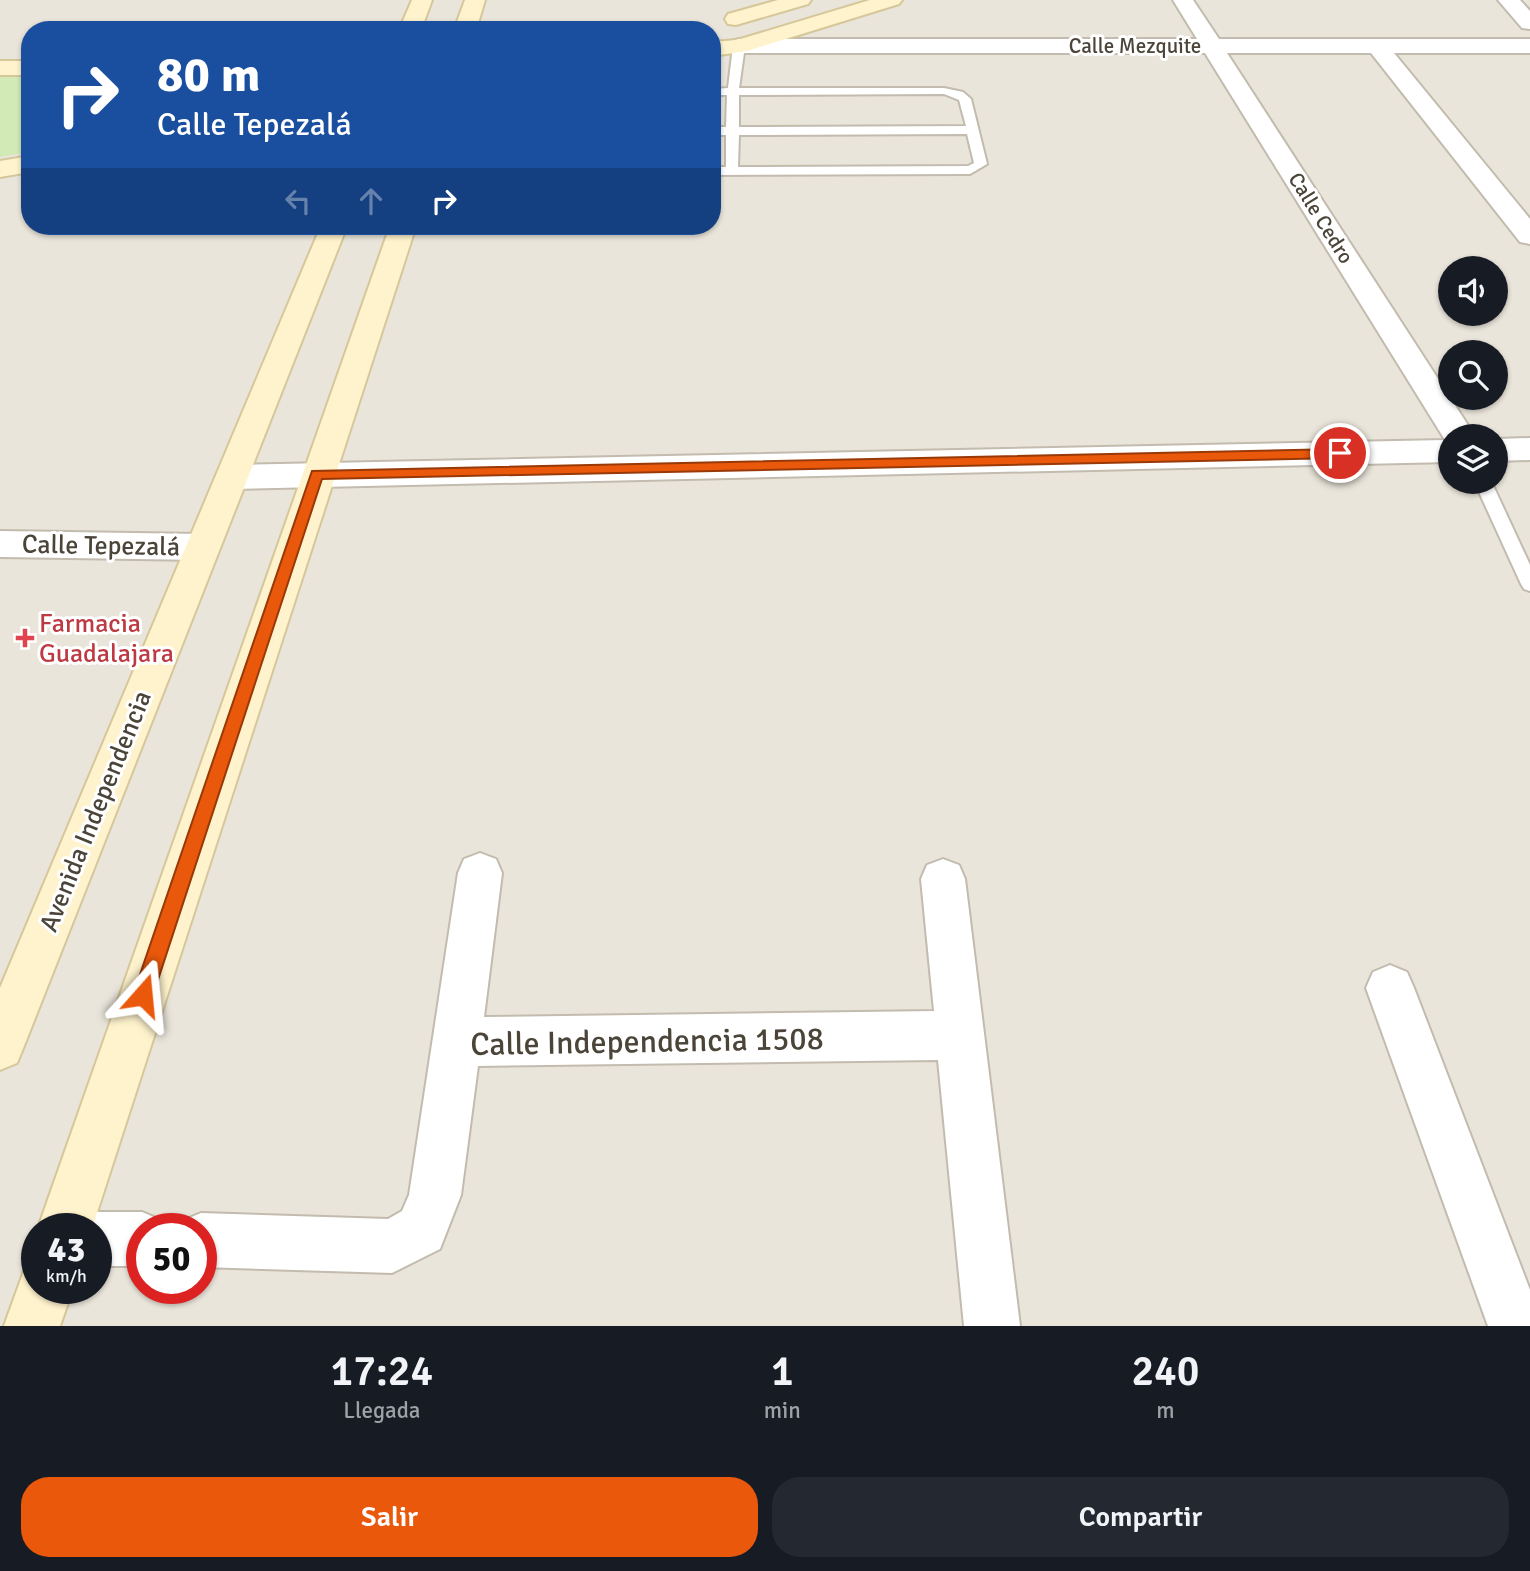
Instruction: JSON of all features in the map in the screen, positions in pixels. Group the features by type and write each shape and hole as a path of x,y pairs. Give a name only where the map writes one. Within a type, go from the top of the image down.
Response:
{"main road":[{"path":"414,21 422,0"},
{"path":"468,21 475,0"},
{"path":"721,22 757,7 801,0"},
{"path":"721,49 739,46 892,0"},
{"path":"0,68 21,68"},
{"path":"0,171 21,166"},
{"path":"0,171 21,172"},
{"name":"Avenida Independencia","path":"0,1046 330,235"},
{"path":"70,1213 400,235"},
{"path":"32,1326 40,1304"}],"street":[{"name":"Calle Cedro","path":"1183,0 1451,424"},
{"path":"1508,0 1530,23"},
{"name":"Calle Mezquite","path":"739,46 1530,46"},
{"path":"1377,46 1530,236"},
{"path":"1508,450 1530,449"},
{"path":"233,477 1438,451"},
{"name":"Calle Tepezalá","path":"0,544 202,547"},
{"path":"456,1042 480,873"},
{"path":"943,879 992,1326"},
{"path":"1390,988 1516,1326"},
{"name":"Calle Independencia 1508","path":"217,1240 392,1245 421,1230 435,1195 456,1042 959,1035"}],"lane":[{"path":"732,171 733,91 739,46"},
{"path":"721,92 944,91 959,94 965,99 981,164 970,170 721,171"},
{"path":"721,131 971,130"},
{"path":"1488,494 1530,584"}],"shaded area":[{"path":"0,0 1530,0 1530,1326 0,1326"}],"green space":[{"path":"0,74 21,74 21,154 0,157"}],"place":[{"name":"Farmacia Guadalajara","path":"25,638"}],"route":[{"path":"143,995 317,475 1340,453"}]}
